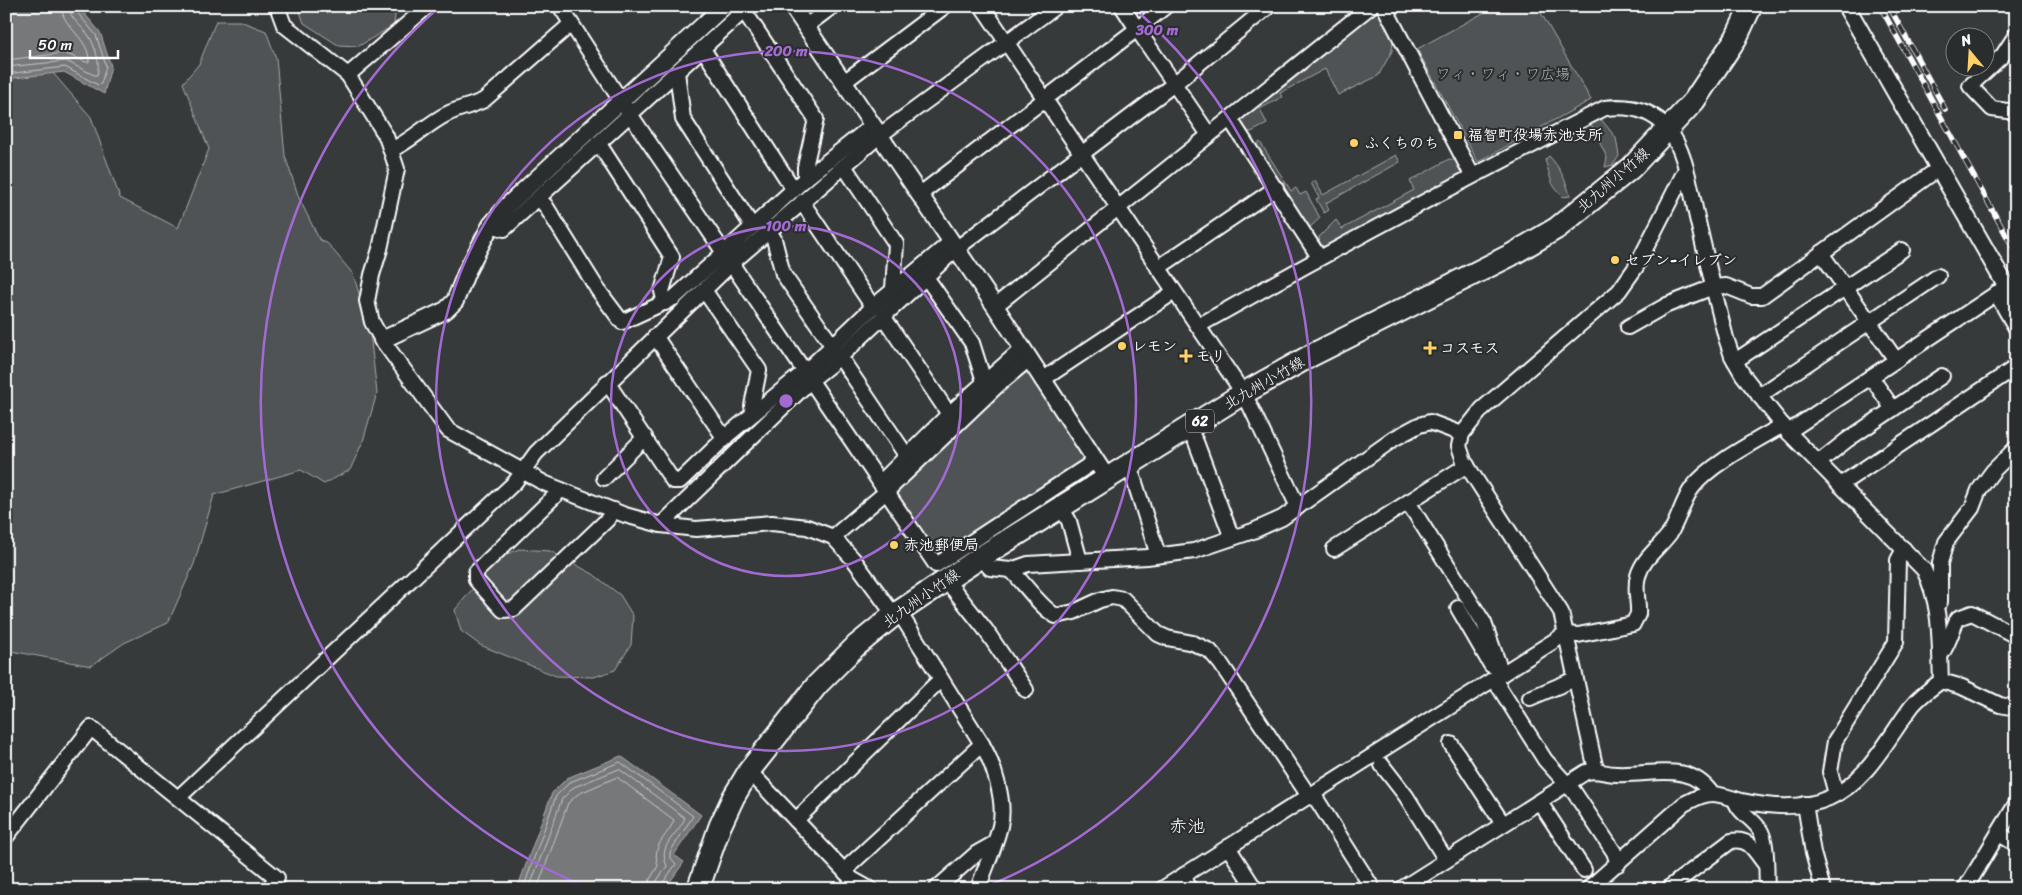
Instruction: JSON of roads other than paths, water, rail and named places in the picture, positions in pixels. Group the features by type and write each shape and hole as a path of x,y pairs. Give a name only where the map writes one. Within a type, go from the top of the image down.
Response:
{"main road":[{"name":"北九州小竹線","path":"698,889 720,826 733,798 749,771 817,684 856,646 896,614 1061,506 1101,469 1129,464 1188,428 1240,389 1312,355 1540,240 1602,193 1631,168 1694,101 1736,38 1751,6"}],"street":[{"path":"277,6 284,25 348,75 386,136 397,169 380,249 366,301 372,322 382,340 448,430 561,490 614,510 661,524 696,529 772,523 807,527 833,537 854,560 896,614 941,679 994,766 1000,804 1000,825 978,889"},
{"path":"348,75 428,6"},
{"path":"560,6 626,108 936,565 1101,469 995,306 792,6"},
{"path":"491,225 504,229 599,144 626,108 724,6"},
{"path":"806,26 833,6"},
{"path":"844,82 945,6"},
{"path":"982,6 1240,389 1298,507"},
{"path":"178,798 515,482 536,453 607,382 704,290 752,226 805,179 1006,43 1056,6"},
{"path":"1122,6 1209,136"},
{"path":"919,195 1166,6"},
{"path":"878,311 893,289 1082,154 1174,84 1269,6"},
{"path":"995,306 1371,6"},
{"path":"1384,6 1472,175"},
{"path":"1846,6 1938,168 2001,290 2016,328"},
{"path":"382,340 446,310 455,301 467,271 491,225 508,205 626,108 677,72 746,9 816,119 805,167 805,179"},
{"path":"391,150 400,146 447,114 484,100 571,24"},
{"path":"2016,36 2003,55 1970,86 1992,109 2016,112"},
{"path":"703,50 794,190"},
{"path":"677,72 683,119 752,226"},
{"path":"1198,326 1320,257 1472,175 1605,108 1622,106 1635,108 1654,117 1668,129 1683,157 1726,338 1743,375 1785,428 1924,570 1930,582 1939,613"},
{"path":"1230,119 1320,257"},
{"path":"538,199 545,205 598,290 622,322 674,298 728,258 769,231 844,166 877,130"},
{"path":"599,144 672,257 662,291 664,302"},
{"path":"844,166 896,244 893,289"},
{"path":"1628,327 1667,304 1713,287 1726,286 1751,296 1762,296 1938,168"},
{"path":"1596,770 1561,612 1467,465 1459,446 1462,434 1482,409 1619,291 1636,267 1686,169"},
{"path":"1158,268 1276,188"},
{"path":"802,202 949,414"},
{"path":"769,231 774,239 783,274 906,455"},
{"path":"661,524 808,376 878,311 926,277 954,245"},
{"path":"1735,361 1902,250"},
{"path":"1821,253 1896,360"},
{"path":"1759,396 1938,276"},
{"path":"926,277 972,343 984,381"},
{"path":"704,290 758,370 752,406 754,413"},
{"path":"2001,290 2016,303"},
{"path":"1162,889 1565,634 1578,635 1632,624 1638,614 1635,594 1638,576 1646,559 1670,532 1684,501 1692,488 1705,474 1733,455 1785,428 1871,377 2001,290"},
{"path":"1042,380 1174,292"},
{"path":"655,336 724,440"},
{"path":"883,488 906,455 949,414 984,381 1025,354"},
{"path":"833,537 883,488 998,385 1025,354"},
{"path":"1840,485 2016,367"},
{"path":"607,382 673,481 680,481 754,413 808,376"},
{"path":"1818,463 1942,376"},
{"path":"1871,377 1894,409"},
{"path":"981,557 990,568 1011,570 1028,564 1158,556 1194,551 1282,518 1395,438 1419,425 1430,422 1462,434"},
{"path":"1188,428 1196,442 1232,538"},
{"path":"604,478 644,438"},
{"path":"1941,681 1940,564 1946,542 1972,508 1979,490 1993,470 2016,448"},
{"path":"1129,464 1158,556"},
{"path":"1334,548 1467,465"},
{"path":"561,490 476,572 476,580 503,610 514,609 607,520 614,510"},
{"path":"1408,502 1484,623 1499,674 1545,760 1568,784 1614,852 1618,864"},
{"path":"1061,506 1069,521 1080,561"},
{"path":"1836,794 1830,772 1835,740 1896,642 1898,560 1904,549"},
{"path":"1011,570 1048,612 1056,616 1074,612 1100,600 1112,597 1123,600 1158,634 1167,638 1193,643 1210,650 1309,796 1317,800 1373,889"},
{"path":"946,580 985,629 1026,690"},
{"path":"1458,608 1491,665 1499,674"},
{"path":"1940,656 1947,646 1950,633 1958,618 1972,612 2016,636"},
{"path":"796,820 941,679"},
{"path":"1530,698 1575,679"},
{"path":"1588,889 1684,804 1696,798 1712,794 1781,807 1828,799 1860,778 1913,705 1941,681"},
{"path":"1941,681 1962,687 2000,705 2016,708"},
{"path":"6,836 91,728 277,878 268,889"},
{"path":"846,873 851,864 982,744"},
{"path":"1451,744 1503,824"},
{"path":"1382,765 1406,796 1446,860"},
{"path":"1401,889 1586,772 1596,770 1615,774 1678,772 1704,783 1712,794"},
{"path":"749,771 852,879 867,888"},
{"path":"1735,799 1736,806 1760,830 1764,840 1767,889"},
{"path":"1539,801 1584,870"},
{"path":"1805,804 1813,853 1822,889"},
{"path":"1965,889 2016,804"},
{"path":"1999,834 2016,844"},
{"path":"1670,889 1670,887 1731,841 1738,840 1749,843 1756,849 1766,865"},
{"path":"936,889 977,853 993,844"},
{"path":"1228,848 1255,889"},
{"path":"1184,875 1190,889"}],"water":[{"path":"6,6 78,6 100,32 111,66 104,94 64,72 6,79"},
{"path":"621,756 701,815 674,855 684,862 665,889 517,889 552,793 567,778"}],"railway":[{"path":"1880,6 2016,253"},
{"path":"1889,6 1945,109"}],"place":[{"name":"福智町役場赤池支所","path":"1458,135"},
{"name":"ふくちのち","path":"1354,143"},
{"name":"セブン-イレブン","path":"1615,260"},
{"name":"レモン","path":"1122,346"},
{"name":"コスモス","path":"1430,348"},
{"name":"モリ","path":"1186,356"},
{"name":"赤池郵便局","path":"894,545"}],"district":[{"name":"赤池","path":"1187,826"}],"park label":[{"name":"ワィ・ワィ・ワ広場","path":"1503,74"}]}
